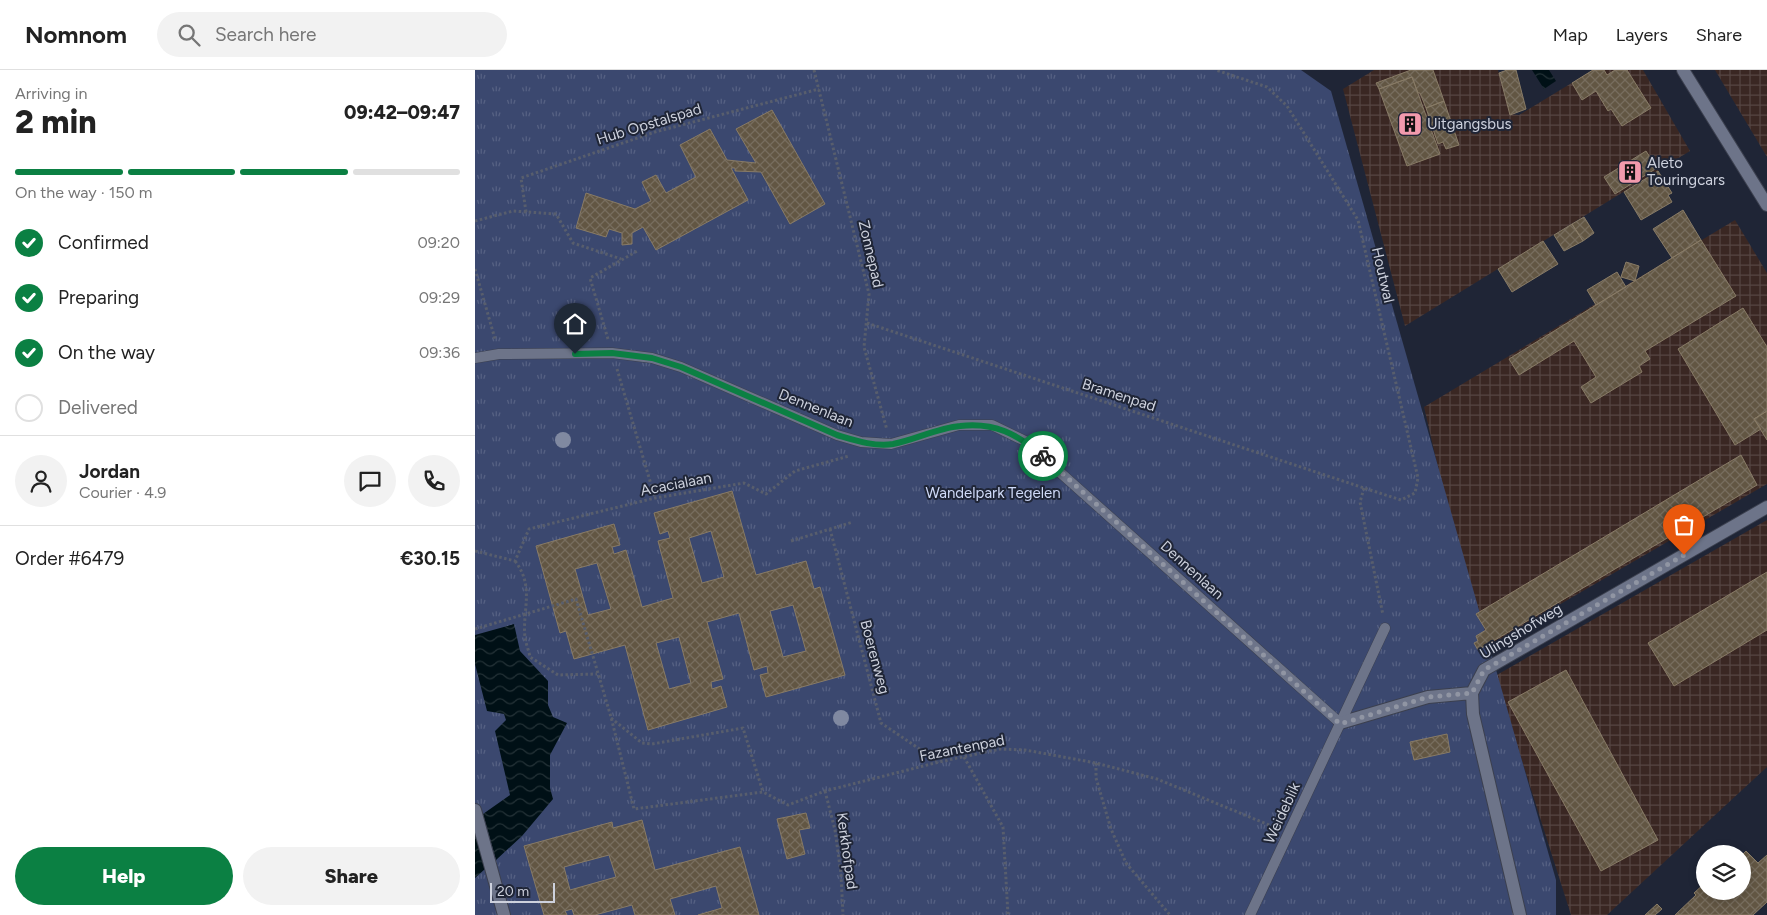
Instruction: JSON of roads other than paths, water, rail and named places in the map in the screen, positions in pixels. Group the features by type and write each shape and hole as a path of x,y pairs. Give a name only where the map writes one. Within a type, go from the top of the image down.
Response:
{"street":[{"path":"1683,70 1767,205"},
{"name":"Ulingshofweg","path":"1472,693 1484,670 1767,506"},
{"path":"1340,724 1428,697 1472,693 1473,714 1520,915"},
{"path":"476,814 504,915"}],"lane":[{"name":"Dennenlaan","path":"475,358 499,354 612,353 652,358 681,367 837,435 861,442 891,444 959,426 992,426 1025,441 1340,724"},
{"name":"Weideblik","path":"1250,915 1385,628"}],"water":[{"path":"1532,70 1549,70 1556,81 1544,89"},
{"path":"514,624 520,651 548,681 548,705 553,717 567,723 550,755 550,788 553,799 522,836 496,860 483,814 510,795 495,731 506,720 504,714 487,711 475,664 475,635"},
{"path":"475,832 485,869 475,878"}],"place":[{"name":"Uitgangsbus","path":"1410,124"},
{"name":"Aleto Touringcars","path":"1630,172"}],"park label":[{"name":"Wandelpark Tegelen","path":"993,493"}]}
